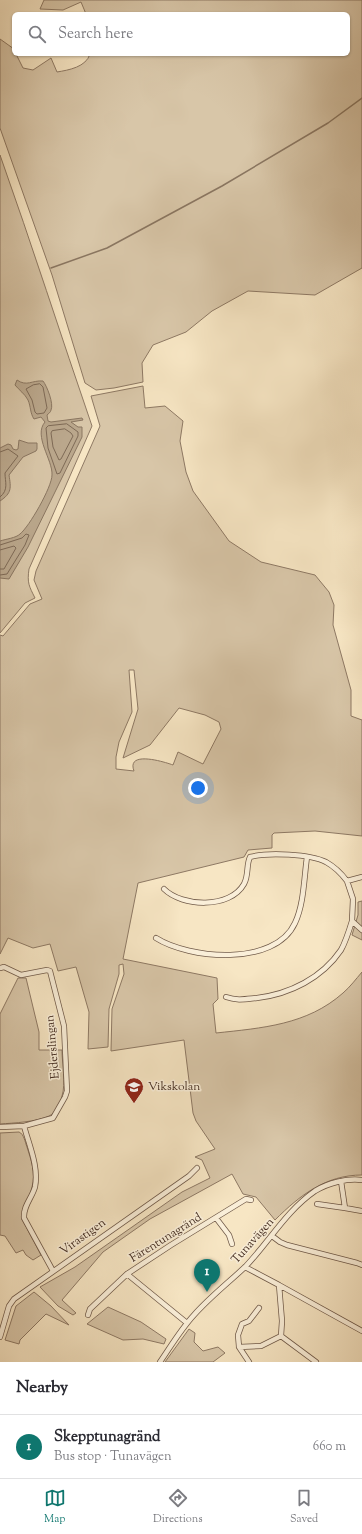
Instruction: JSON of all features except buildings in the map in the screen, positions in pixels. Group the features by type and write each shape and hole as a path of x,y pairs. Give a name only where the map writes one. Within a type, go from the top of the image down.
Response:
{"street":[{"path":"164,889 170,895 190,901 204,903 228,898 237,892 244,884 250,857 277,854 307,857 325,862 338,870 347,881 353,899 352,921 347,937 331,963 316,976 284,992 267,997 236,1000 226,997"},
{"path":"156,938 165,944 205,954 238,955 264,950 280,942 295,924 301,904 307,857"},
{"path":"347,881 362,877"},
{"path":"352,921 362,930"},
{"name":"Ejderslingan","path":"0,968 4,967 21,975 47,970 50,971 64,1026 67,1091 65,1097 53,1118 24,1126"},
{"path":"0,1127 24,1126 34,1160 36,1178 34,1189 24,1212 24,1218 53,1271"},
{"name":"Virastigen","path":"0,1337 2,1320 14,1299 180,1182 196,1168"},
{"name":"Tunavägen","path":"160,1362 187,1323 212,1296 245,1267 292,1211 304,1200 323,1187 340,1181 362,1180"},
{"path":"340,1181 345,1208"},
{"name":"Färentunagränd","path":"88,1314 90,1309 127,1274 246,1199 251,1200"},
{"path":"317,1204 362,1211"},
{"name":"Färentunagränd","path":"216,1218 229,1235 232,1244"},
{"path":"272,1236 280,1242 288,1245 362,1265"},
{"path":"245,1267 362,1331"},
{"name":"Färentunagränd","path":"127,1274 187,1323"},
{"path":"279,1285 282,1321 281,1336"},
{"path":"249,1362 239,1347 238,1335 242,1324 249,1321 258,1308"},
{"path":"239,1347 261,1346 281,1336"},
{"path":"281,1336 316,1362"}],"shaded area":[{"path":"44,0 362,0 362,268 315,295 248,291 212,311 186,332 153,345 142,363 143,382 96,390 85,383 52,275 0,128 0,39 12,48 12,56 17,56 23,68 33,70 51,58 57,72 72,69 81,65 89,56 350,56 350,12 85,12 81,2 63,10 40,9"},
{"path":"0,155 92,426 29,569 29,584 35,598 25,603 0,633"},
{"path":"143,386 145,408 165,406 183,421 180,441 186,472 193,491 229,541 261,562 315,575 329,592 334,605 333,625 351,690 351,716 362,720 362,836 315,831 274,833 272,835 272,848 248,850 244,857 138,883 123,959 217,978 218,999 213,1004 216,1033 267,1027 314,1012 329,1004 343,993 351,986 362,972 362,1175 337,1179 314,1188 294,1202 275,1220 256,1197 243,1194 232,1174 150,1219 103,1252 62,1300 76,1313 73,1315 58,1306 40,1287 75,1267 182,1192 210,1178 202,1160 195,1157 215,1149 196,1121 193,1113 184,1040 111,1051 112,1009 124,974 123,964 119,965 119,974 109,1009 108,1047 88,1049 89,1012 76,967 58,971 50,944 33,948 8,938 0,954 0,635 3,636 30,604 42,599 34,580 36,571 100,426 91,396","holes":["129,670 134,670 138,709 123,758 150,745 179,708 205,715 219,722 221,729 203,764 178,752 173,765 155,760 141,759 136,761 133,765 134,771 116,769 116,757 119,742 132,712"]},
{"path":"362,901 362,940 352,935 358,915 358,902"},
{"path":"18,978 26,978 39,1032 39,1050 62,1050 64,1080 63,1091 57,1108 51,1115 31,1121 0,1124 0,1014"},
{"path":"19,1132 24,1138 33,1172 32,1187 23,1210 22,1219 41,1255 33,1260 26,1255 23,1250 16,1253 5,1236 0,1235 0,1133"},
{"path":"34,1292 51,1306 69,1325 46,1314 20,1340 19,1344 5,1340 16,1306"},
{"path":"108,1307 141,1322 166,1339 164,1344 143,1339 123,1340 87,1324"},
{"path":"189,1329 195,1333 194,1342 203,1351 218,1347 225,1353 213,1362 165,1362"}],"water":[{"path":"17,380 24,383 43,381 52,404 51,411 47,415 48,421 51,422 82,418 83,420 71,422 78,427 82,427 82,437 28,547 9,579 0,578 0,541 16,536 24,530 44,497 52,475 50,462 44,448 41,434 45,422 41,417 34,419 28,400 15,385"},
{"path":"19,440 28,443 37,443 37,449 36,451 23,457 9,475 9,493 0,501 0,448 8,444 16,450 18,449"}],"waterway":[{"path":"51,268 107,248 222,186 328,123 362,98"}],"place":[{"name":"Vikskolan","path":"134,1104"},
{"name":"Skepptunagränd","path":"207,1292"}]}
